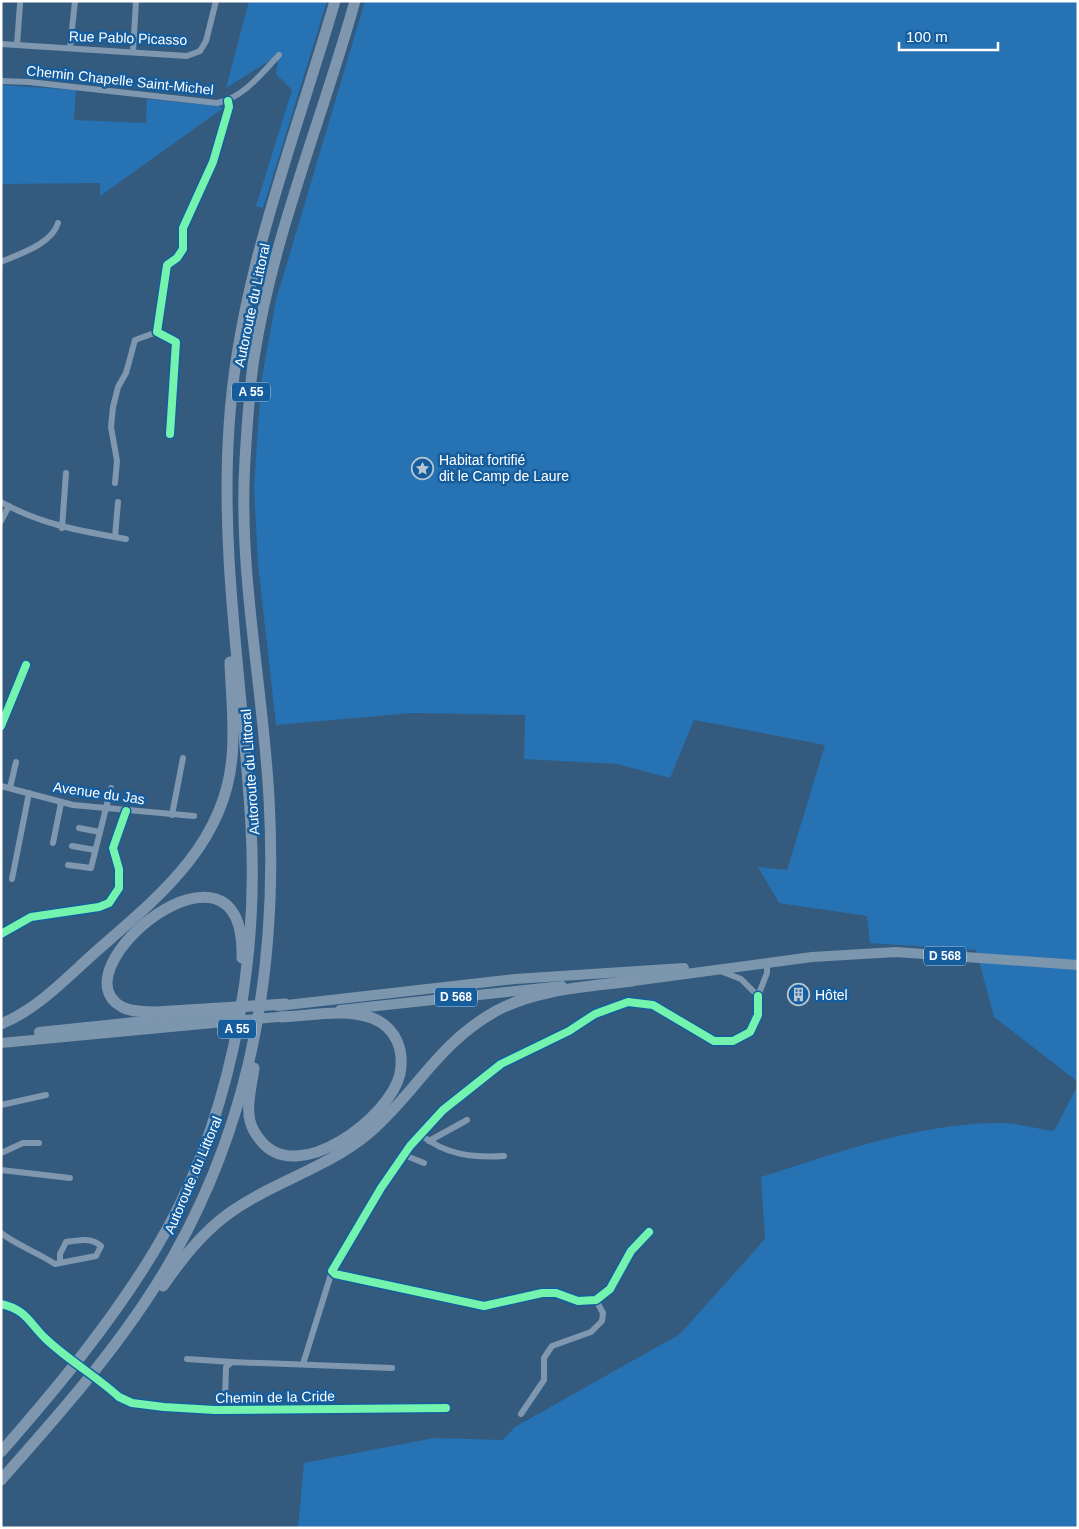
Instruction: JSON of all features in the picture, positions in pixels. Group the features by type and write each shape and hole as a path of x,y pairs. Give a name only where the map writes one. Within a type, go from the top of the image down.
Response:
{"highway":[{"name":"Autoroute du Littoral","path":"1,1452 54,1392 114,1313 157,1246 192,1174 222,1091 233,1047 250,940 252,831 227,540 228,427 233,378 258,251 335,1"},
{"name":"Autoroute du Littoral","path":"3,1478 67,1404 150,1293 174,1256 218,1161 233,1120 250,1063 262,1000 270,911 269,796 246,539 244,465 253,366 277,254 355,1"},
{"path":"1,1024 16,1018 33,1006 154,902 192,861 210,832 226,790 232,759 234,732 227,540"},
{"path":"269,796 274,862 273,945 268,997 252,1086 250,1120 254,1132 269,1149 283,1156 304,1156 336,1143 360,1126 379,1107 400,1075 399,1046 390,1030 382,1023 363,1015 281,1017"},
{"path":"192,1174 234,1029 242,970 240,929 234,914 218,902 197,898 182,900 148,921 125,942 110,965 106,978 111,996 121,1006 128,1009 156,1012 224,1014 289,1004"},
{"path":"3,1478 108,1362 192,1247 222,1219 254,1199 342,1153 368,1134 383,1120 451,1043 497,1011 550,992 632,981"}],"main road":[{"name":"D 568","path":"289,1004 515,979 896,952 1078,965"},
{"name":"D 568","path":"1,1036 224,1014 281,1017 549,987 632,981 716,971 750,963"},
{"name":"D 568","path":"1,1043 224,1014"}],"street":[{"path":"70,48 75,1"},
{"path":"133,52 136,1"},
{"name":"Rue Pablo Picasso","path":"1,44 187,56 200,51 206,41 216,1"},
{"path":"17,45 20,4"},
{"name":"Chemin Chapelle Saint-Michel","path":"1,81 29,82 217,103 228,101 248,88 279,56"},
{"path":"157,332 167,264 177,258 183,249 183,228 213,162 230,107 228,101"},
{"path":"1,262 31,248 52,235 58,223"},
{"path":"115,483 117,461 111,427 118,386 126,373 135,340 157,332 176,342 170,434"},
{"path":"62,528 66,473"},
{"path":"1,502 62,528 126,540"},
{"path":"115,537 118,502"},
{"path":"1,521 9,506"},
{"path":"1,726 26,666"},
{"path":"172,815 183,758"},
{"path":"10,788 16,762"},
{"name":"Avenue du Jas","path":"1,786 61,803 126,811 194,816"},
{"path":"68,865 90,868 111,788"},
{"path":"12,879 29,794"},
{"path":"53,843 61,803"},
{"path":"1,934 32,917 99,907 109,903 119,888 119,869 113,848 126,811"},
{"path":"79,828 100,832"},
{"path":"72,846 95,850"},
{"path":"303,1364 332,1271 404,1155 420,1134 443,1110 501,1064 615,1005 637,1002 653,1005 714,1042 733,1041 750,1032 758,1015 758,996 766,961"},
{"path":"745,982 744,975 750,963"},
{"path":"716,971 732,974 745,982 758,996"},
{"path":"1,1105 46,1095"},
{"path":"429,1141 467,1120"},
{"path":"420,1134 445,1149 478,1158 504,1156"},
{"path":"1,1153 23,1143 39,1142"},
{"path":"404,1155 424,1163"},
{"path":"1,1170 70,1178"},
{"path":"332,1271 335,1274 437,1298 484,1306 542,1293 556,1293 578,1301 596,1300 610,1289 631,1251 649,1232"},
{"path":"1,1233 16,1245 36,1251 55,1264 96,1256 102,1246 95,1240 80,1239 66,1242 60,1254 60,1263"},
{"path":"521,1414 538,1392 544,1380 544,1358 552,1346 591,1332 602,1321 603,1313 596,1300"},
{"name":"Chemin de la Cride","path":"1,1304 10,1306 29,1317 46,1339 119,1397 132,1403 215,1410 446,1408"},
{"path":"187,1359 392,1368"},
{"name":"Chemin de la Cride","path":"215,1410 225,1400 226,1367 232,1362"}],"shaded area":[{"path":"249,1 327,1 263,208 256,206 292,90 276,74 278,62 274,58 226,88"},
{"path":"365,1 1078,1 1078,1082 994,1017 976,950 870,943 867,916 779,903 758,867 787,870 825,745 694,720 670,778 617,764 524,759 525,715 412,713 276,725 258,564 254,487 261,383 276,300"},
{"path":"1,85 76,90 74,120 146,123 147,99 220,106 222,109 100,196 100,183 1,184"},
{"path":"1078,1085 1078,1528 298,1528 304,1463 434,1438 503,1440 515,1427 680,1334 765,1239 761,1177 850,1149 909,1133 940,1128 970,1124 1001,1123 1054,1131"}],"cycle path":[{"path":"170,434 176,342 157,332 167,265 177,258 183,249 183,228 213,162 229,107 228,101"},
{"path":"1,726 26,665"},
{"path":"1,934 31,917 99,907 109,903 119,888 119,869 113,848 126,811"},
{"path":"649,1232 631,1251 610,1289 596,1300 578,1301 556,1293 542,1293 484,1306 335,1274 332,1271 381,1188 410,1146 443,1110 501,1064 569,1031 595,1014 628,1002 653,1005 714,1041 733,1041 750,1032 758,1015 758,996"},
{"path":"1,1304 22,1313 63,1354 119,1397 132,1403 215,1410 446,1408"}],"place":[{"name":"Habitat fortifié dit le Camp de Laure","path":"423,468"},
{"name":"Hôtel","path":"799,995"}]}
